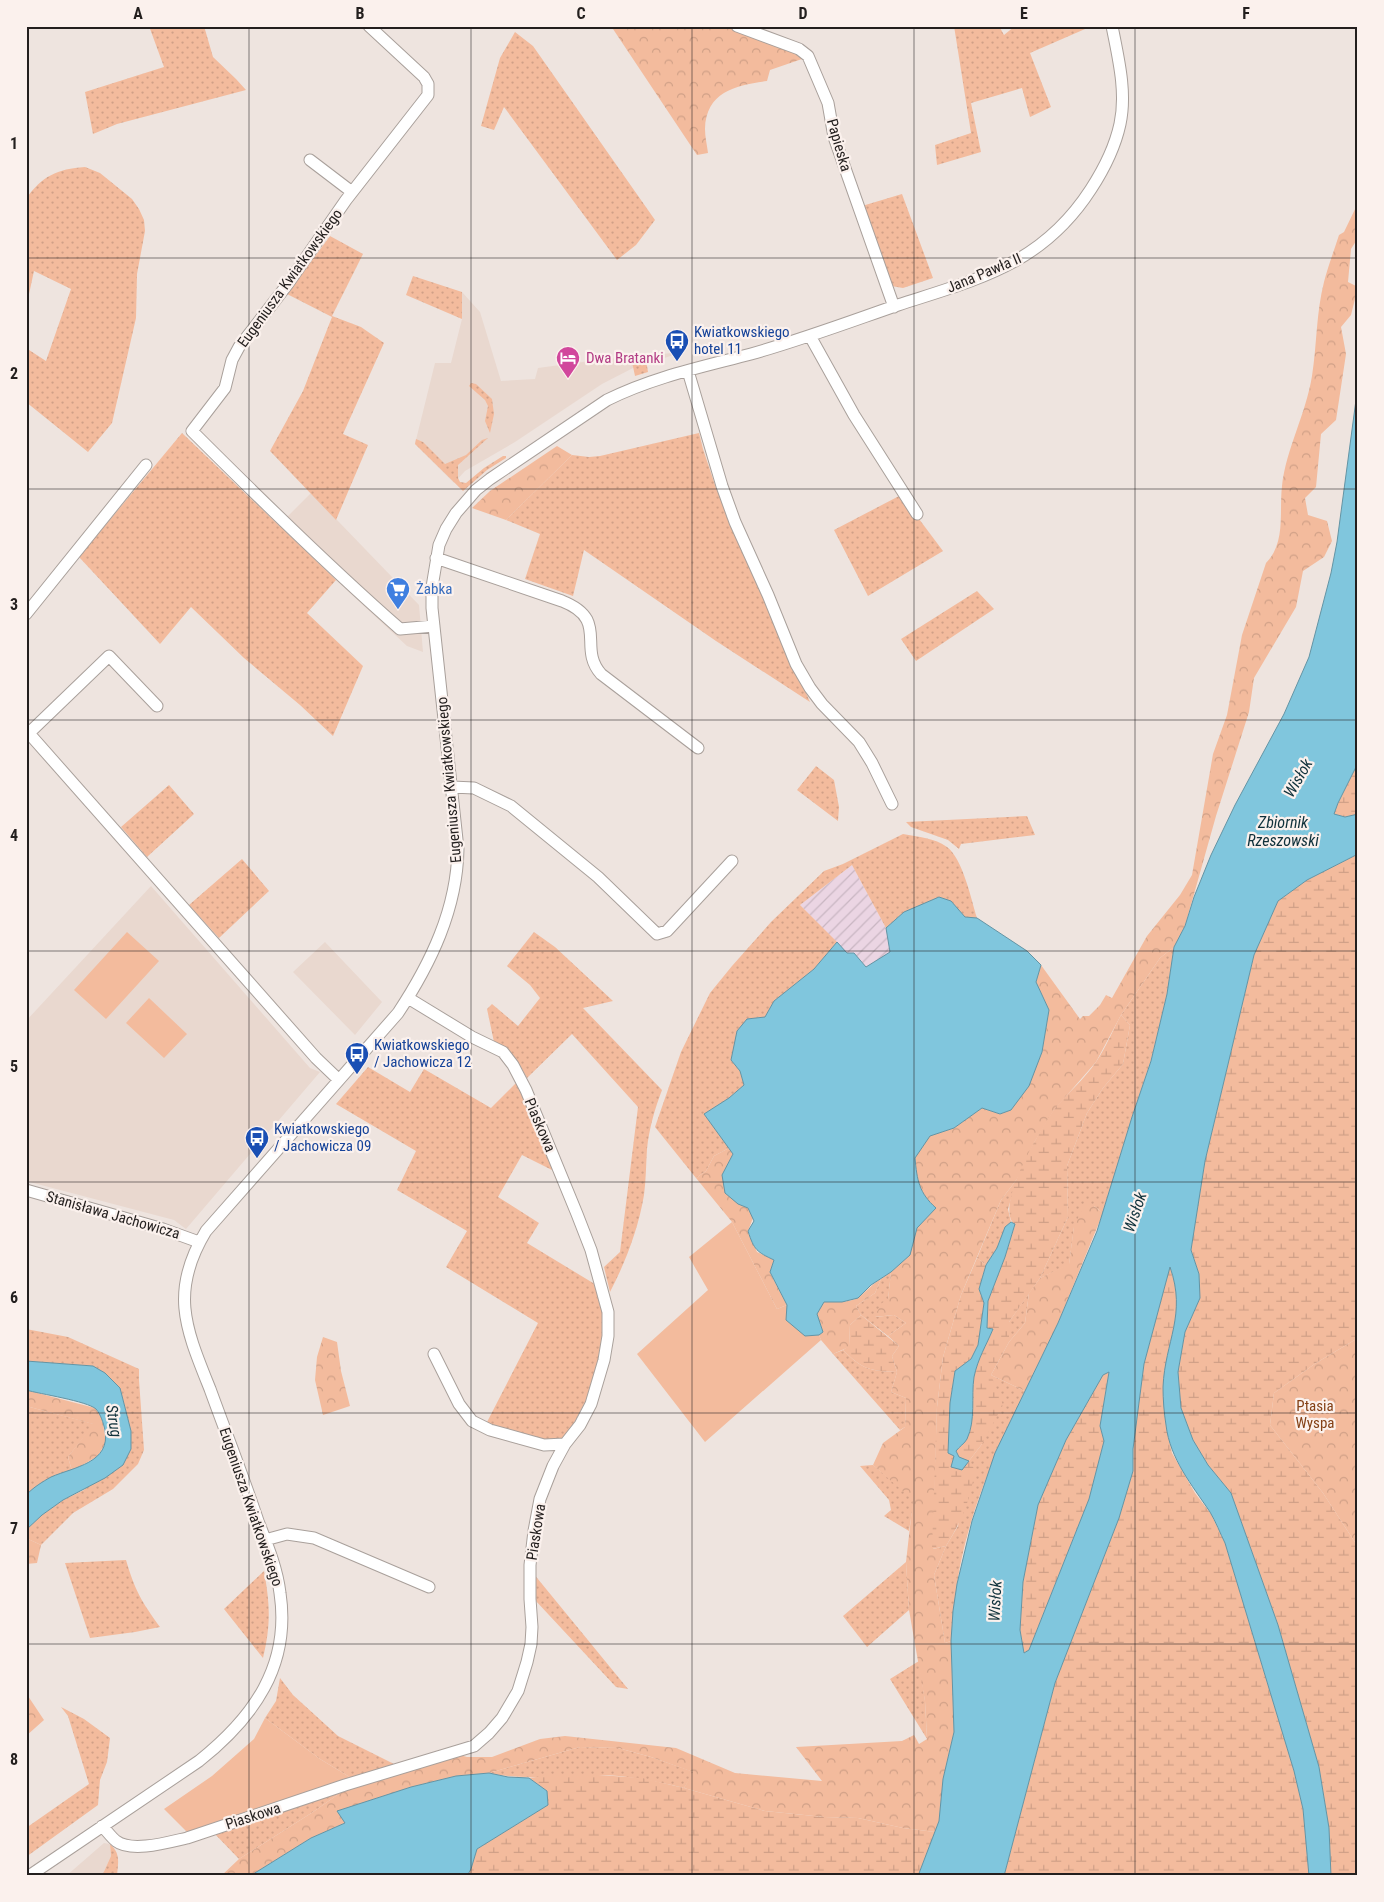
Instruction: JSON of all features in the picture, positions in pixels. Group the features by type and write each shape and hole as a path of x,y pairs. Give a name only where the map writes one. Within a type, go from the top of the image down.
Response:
{"street":[{"name":"Eugeniusza Kwiatkowskiego","path":"370,26 424,77 429,89 425,100 352,192 287,285 239,347 232,360 226,388 192,431 290,529 400,629 434,626"},
{"name":"Papieska","path":"737,26 799,50 808,56 828,103 834,137 894,307"},
{"name":"Jana Pawła II","path":"808,337 969,282 1003,268 1034,251 1060,230 1081,204 1106,162 1113,148 1120,122 1122,97 1112,26"},
{"path":"310,160 352,192"},
{"name":"Eugeniusza Kwiatkowskiego","path":"29,1876 199,1761 221,1744 258,1701 274,1663 282,1624 280,1592 244,1478 188,1332 184,1302 185,1283 199,1242 216,1218 378,1037 408,998 431,955 452,900 456,881 458,849 434,626 432,587 436,558 446,529 456,513 476,490 490,478 607,400 648,382 808,337"},
{"path":"808,337 854,415 917,514"},
{"path":"688,371 722,486 735,522 768,595 796,664 822,704 859,742 892,804"},
{"path":"26,614 146,464"},
{"path":"436,558 575,608 589,621 592,662 600,674 698,748"},
{"path":"158,706 109,656 28,731 306,1047 340,1080"},
{"path":"452,787 474,788 511,806 598,877 657,934 667,931 732,861"},
{"name":"Piaskowa","path":"102,1826 116,1841 122,1844 144,1846 171,1841 474,1746 502,1718 518,1691 531,1644 530,1566 540,1499 553,1466 565,1444 580,1425 591,1404 602,1367 608,1336 608,1312 591,1250 526,1090 513,1065 503,1052 472,1037 408,998"},
{"name":"Stanisława Jachowicza","path":"26,1190 163,1229 199,1242"},
{"path":"434,1354 459,1404 472,1420 490,1430 544,1445 565,1444"},
{"path":"265,1540 287,1534 314,1538 429,1587"}],"shaded area":[{"path":"462,292 480,312 501,381 535,379 538,368 683,352 633,368 602,384 515,442 465,471 454,483 415,444 435,363 451,363 462,319"},
{"path":"311,493 419,605 423,652 407,646 278,526"},
{"path":"852,865 886,928 891,952 866,967 854,953 847,953 800,905"},
{"path":"151,886 310,1068 320,1072 186,1229 174,1220 26,1181 26,1021"},
{"path":"325,942 382,1002 355,1035 293,972"},
{"path":"104,1843 110,1844 111,1856 102,1876 66,1876"}],"green space":[{"path":"149,26 204,26 213,57 246,90 117,124 93,134 85,92 164,67"},
{"path":"611,26 728,26 795,51 802,59 770,70 767,81 734,88 717,98 707,116 705,132 708,153 697,155"},
{"path":"954,26 999,26 1004,35 1015,26 1092,26 1030,53 1051,107 1030,117 1022,88 971,103 981,152 937,165 935,145 971,133"},
{"path":"515,32 533,46 655,220 636,245 617,260 504,107 494,130 481,126 500,58"},
{"path":"85,167 100,173 132,199 144,220 145,231 137,274 136,318 112,423 88,452 26,402 26,348 46,361 71,289 34,271 26,308 26,199 44,179 51,175"},
{"path":"902,194 933,278 903,288 891,286 862,206"},
{"path":"1358,203 1358,238 1351,249 1348,282 1358,287 1351,315 1341,327 1346,354 1336,420 1321,434 1316,487 1305,498 1308,515 1327,521 1332,541 1324,557 1303,571 1296,607 1254,678 1249,712 1216,816 1185,926 1174,947 1160,958 1121,1015 1096,1062 1054,1110 1035,1141 1017,1179 1001,1200 961,1295 943,1357 937,1407 933,1549 946,1546 934,1575 945,1643 951,1641 954,1732 943,1779 939,1821 935,1832 903,1828 858,1818 824,1817 765,1811 684,1788 693,1772 651,1757 618,1748 580,1747 489,1773 456,1776 411,1787 338,1811 345,1823 311,1838 250,1876 221,1876 239,1859 340,1793 385,1774 456,1754 467,1757 492,1757 540,1739 565,1736 676,1748 735,1773 822,1781 796,1747 902,1741 914,1735 919,1744 927,1739 925,1701 909,1610 906,1562 913,1500 873,1465 883,1443 905,1427 906,1398 891,1392 897,1372 892,1356 899,1346 888,1336 906,1323 894,1315 874,1317 882,1303 888,1299 891,1272 910,1255 917,1227 936,1208 922,1191 915,1158 929,1136 954,1128 982,1108 1000,1114 1011,1110 1028,1086 1042,1052 1049,1010 1036,982 1041,965 1080,1019 1083,1016 1089,1016 1100,1005 1106,995 1112,998 1147,936 1180,895 1192,875 1213,754 1227,715 1242,635 1266,563 1277,546 1284,472 1312,376 1319,305 1324,282 1339,235 1344,232"},
{"path":"330,236 363,254 332,316 361,327 384,343 343,434 368,445 336,520 270,451 303,391 332,317 287,294"},
{"path":"413,276 462,292 462,319 406,295"},
{"path":"646,360 648,372 635,376 632,362"},
{"path":"471,383 476,384 492,399 494,414 490,433 485,421 488,406 485,400 469,386"},
{"path":"182,433 336,580 307,613 363,666 333,736 300,705 244,658 191,607 160,644 79,557"},
{"path":"699,433 716,488 810,702 716,641 584,550 573,596 525,579 540,534 506,520 572,455 600,456"},
{"path":"488,438 458,465 458,478 460,482 466,483 484,468 503,456 506,456 506,458 487,470 463,491 415,444 416,439 423,442 445,464 466,455 482,440"},
{"path":"557,446 572,455 506,520 472,508 490,491"},
{"path":"901,495 943,551 868,596 834,530"},
{"path":"977,591 994,609 916,661 901,639"},
{"path":"1358,763 1358,814 1345,817 1334,814 1338,803"},
{"path":"816,766 834,780 839,807 838,821 797,790"},
{"path":"169,785 194,814 147,857 121,827"},
{"path":"1027,816 1035,835 961,844 959,849 948,840 911,827 906,822"},
{"path":"903,834 937,842 947,847 953,853 966,880 977,918 965,917 951,901 904,912 886,928 852,865 800,905 837,942 814,969 774,1001 765,1017 747,1019 731,1060 740,1071 744,1085 729,1098 704,1114 729,1148 714,1156 706,1171 696,1178 655,1127 681,1052 710,993 771,922 824,871 843,864"},
{"path":"1358,854 1358,1338 1316,1363 1274,1393 1270,1425 1323,1493 1358,1547 1358,1876 1331,1876 1329,1828 1319,1767 1278,1625 1231,1493 1208,1465 1193,1440 1181,1408 1178,1372 1185,1332 1200,1298 1199,1274 1191,1250 1205,1161 1254,955 1278,901 1307,880"},
{"path":"242,859 269,891 219,938 189,905"},
{"path":"127,932 159,961 106,1019 74,990"},
{"path":"534,932 555,947 613,1001 583,1008 662,1090 649,1134 644,1195 635,1233 610,1292 604,1267 620,1252 638,1107 572,1034 527,1078 518,1062 494,1042 487,1009 492,1004 518,1026 540,998 530,985 507,966"},
{"path":"1174,947 1167,994 1151,1060 1103,1213 1094,1206 1074,1227 1069,1265 1040,1278 1068,1217 1067,1166 1087,1113 1103,1088 1123,1064 1130,1025 1121,1015 1160,958"},
{"path":"149,998 187,1034 164,1058 126,1023"},
{"path":"1121,1015 1130,1025 1123,1064 1103,1088 1087,1113 1067,1166 1068,1217 1040,1278 1009,1322 1009,1342 991,1375 1003,1405 982,1444 969,1461 975,1470 968,1501 957,1528 946,1546 932,1549 937,1407 943,1357 961,1295 977,1258 986,1265 979,1289 984,1303 978,1345 971,1359 955,1371 950,1403 948,1453 959,1457 956,1451 967,1439 970,1432 975,1370 993,1329 987,1328 988,1301 1015,1225 1010,1216 1010,1202 1014,1186 1030,1150 1047,1120 1096,1062"},
{"path":"368,1067 410,1092 424,1069 491,1108 518,1081 556,1172 522,1155 498,1197 539,1223 527,1243 598,1286 606,1315 601,1359 589,1395 568,1434 557,1441 549,1442 486,1424 538,1323 446,1267 467,1231 397,1190 416,1151 336,1104"},
{"path":"729,1148 733,1154 722,1175 738,1204 748,1208 753,1218 748,1231 757,1252 774,1260 770,1273 787,1305 777,1309 732,1222 696,1178 706,1171 714,1156"},
{"path":"1017,1179 1008,1209 1011,1222 1005,1227 997,1248 986,1265 977,1258 1001,1200"},
{"path":"1084,1206 1094,1206 1103,1213 1058,1323 1025,1391 991,1375 1009,1342 1025,1323 1029,1293 1040,1278 1069,1264 1074,1226"},
{"path":"732,1222 777,1309 787,1305 805,1336 819,1335 821,1340 705,1442 637,1354 708,1290 689,1257"},
{"path":"1170,1266 1177,1293 1177,1312 1163,1387 1166,1426 1172,1453 1195,1493 1211,1514 1225,1543 1294,1771 1303,1809 1309,1876 1004,1876 1055,1683 1119,1518 1133,1471 1133,1449 1144,1364"},
{"path":"891,1272 888,1300 875,1317 894,1315 906,1323 888,1336 861,1315 856,1306 875,1293 881,1279"},
{"path":"881,1279 875,1293 856,1306 861,1315 850,1325 849,1347 833,1354 819,1335 822,1331 817,1314 824,1302 842,1302 855,1299"},
{"path":"1029,1293 1025,1323 1009,1342 1009,1322"},
{"path":"861,1315 899,1346 892,1356 897,1372 867,1368 843,1350 849,1346 850,1325"},
{"path":"26,1329 68,1337 139,1369 144,1450 138,1464 113,1489 73,1513 41,1545 26,1538 26,1530 42,1515 63,1500 84,1490 131,1431 120,1388 105,1373 93,1366 26,1361"},
{"path":"323,1337 337,1342 341,1371 350,1406 323,1415 315,1380 317,1357"},
{"name":"Ptasia Wyspa","path":"1358,1338 1358,1547 1323,1493 1270,1425 1274,1393 1316,1363"},
{"path":"843,1350 867,1368 897,1372 891,1392 906,1398 905,1427 900,1430 833,1354"},
{"path":"1109,1371 1100,1426 1104,1441 1089,1499 1029,1650 1024,1653 1020,1630 1023,1582 1038,1505 1066,1440 1103,1375"},
{"path":"991,1375 1025,1391 993,1461 975,1509 956,1591 951,1641 945,1643 934,1575 946,1546 958,1526 969,1461 982,1444"},
{"path":"26,1390 95,1408 102,1418 106,1442 98,1456 72,1471 68,1457 93,1424 26,1406"},
{"path":"26,1406 94,1424 68,1457 72,1471 36,1486 26,1495"},
{"path":"873,1465 914,1499 909,1531 884,1516 891,1510 889,1500 860,1466"},
{"path":"26,1538 41,1545 37,1563 26,1564"},
{"path":"126,1560 140,1596 160,1627 90,1638 65,1563"},
{"path":"906,1562 909,1610 867,1647 843,1616"},
{"path":"264,1571 269,1615 263,1658 224,1609"},
{"path":"533,1573 628,1689 616,1687 535,1600"},
{"path":"919,1661 925,1701 927,1739 890,1679"},
{"path":"280,1678 293,1695 338,1736 396,1765 353,1779 320,1759 265,1718 276,1701"},
{"path":"26,1693 44,1720 26,1736"},
{"path":"61,1707 84,1719 110,1738 107,1762 100,1780 98,1805 26,1857 26,1828 89,1784 68,1716"},
{"path":"265,1718 320,1759 353,1779 190,1835 164,1809 212,1776 254,1739"},
{"path":"580,1747 618,1748 694,1772 684,1788 618,1776 516,1777 489,1773"},
{"path":"552,1775 599,1775 642,1778 765,1811 824,1817 858,1818 903,1828 935,1832 918,1876 467,1876 477,1849 548,1805 547,1791 529,1778"},
{"path":"353,1787 340,1793 239,1859 213,1832"},
{"path":"110,1844 117,1855 117,1876 102,1876 111,1856"}],"water":[{"name":"Zbiornik Rzeszowski","path":"1358,385 1358,763 1334,814 1345,817 1358,814 1358,854 1307,880 1278,901 1254,955 1205,1161 1191,1250 1199,1274 1200,1298 1185,1332 1178,1372 1181,1408 1193,1440 1208,1465 1231,1493 1278,1625 1319,1767 1329,1828 1331,1876 1309,1876 1303,1809 1294,1771 1225,1543 1210,1512 1189,1482 1177,1460 1168,1437 1163,1387 1176,1314 1175,1284 1170,1267 1144,1364 1133,1449 1133,1471 1119,1518 1055,1683 1004,1876 918,1876 939,1821 943,1779 954,1732 951,1641 953,1611 957,1584 972,1521 995,1453 1058,1323 1097,1231 1151,1061 1167,994 1174,947 1185,926 1194,897 1211,855 1235,805 1284,714 1309,657 1331,573 1337,542","holes":["1109,1372 1100,1426 1104,1441 1089,1499 1029,1650 1024,1653 1020,1630 1023,1582 1038,1505 1066,1440 1103,1375"]},
{"path":"939,897 951,901 965,917 977,918 1027,951 1041,965 1036,982 1049,1010 1042,1052 1029,1086 1011,1110 1000,1114 982,1108 954,1128 930,1136 915,1158 922,1191 936,1208 917,1228 910,1255 891,1272 871,1285 858,1298 842,1302 824,1302 817,1314 823,1332 819,1335 805,1336 786,1320 787,1305 770,1272 774,1260 760,1252 752,1242 748,1231 754,1221 748,1208 738,1204 725,1193 722,1175 733,1154 704,1114 729,1098 744,1085 740,1071 731,1060 737,1031 747,1019 765,1017 774,1001 814,969 837,942 847,953 854,953 866,967 890,952 886,928 904,912"},
{"path":"1011,1222 1015,1224 988,1301 987,1328 993,1329 974,1377 970,1432 966,1440 956,1451 959,1457 969,1461 962,1470 951,1467 954,1456 948,1453 950,1403 955,1371 971,1359 978,1345 984,1303 979,1289 986,1265 997,1248 1005,1227"},
{"name":"Strug","path":"26,1361 93,1366 105,1373 120,1388 131,1431 131,1449 123,1465 105,1478 63,1500 42,1515 26,1530 26,1495 51,1477 97,1457 105,1441 105,1430 101,1416 91,1406 26,1390"},
{"path":"489,1773 508,1777 529,1778 547,1791 548,1805 477,1849 467,1876 250,1876 311,1838 345,1823 337,1811 411,1787 456,1776"}],"place":[{"name":"Kwiatkowskiego hotel 11","path":"677,362"},
{"name":"Dwa Bratanki","path":"568,379"},
{"name":"Żabka","path":"398,610"},
{"name":"Kwiatkowskiego / Jachowicza 12","path":"357,1075"},
{"name":"Kwiatkowskiego / Jachowicza 09","path":"257,1159"}],"water label":[{"name":"Wisłok","path":"1298,778"},
{"name":"Wisłok","path":"1135,1212"},
{"name":"Wisłok","path":"995,1601"}]}
